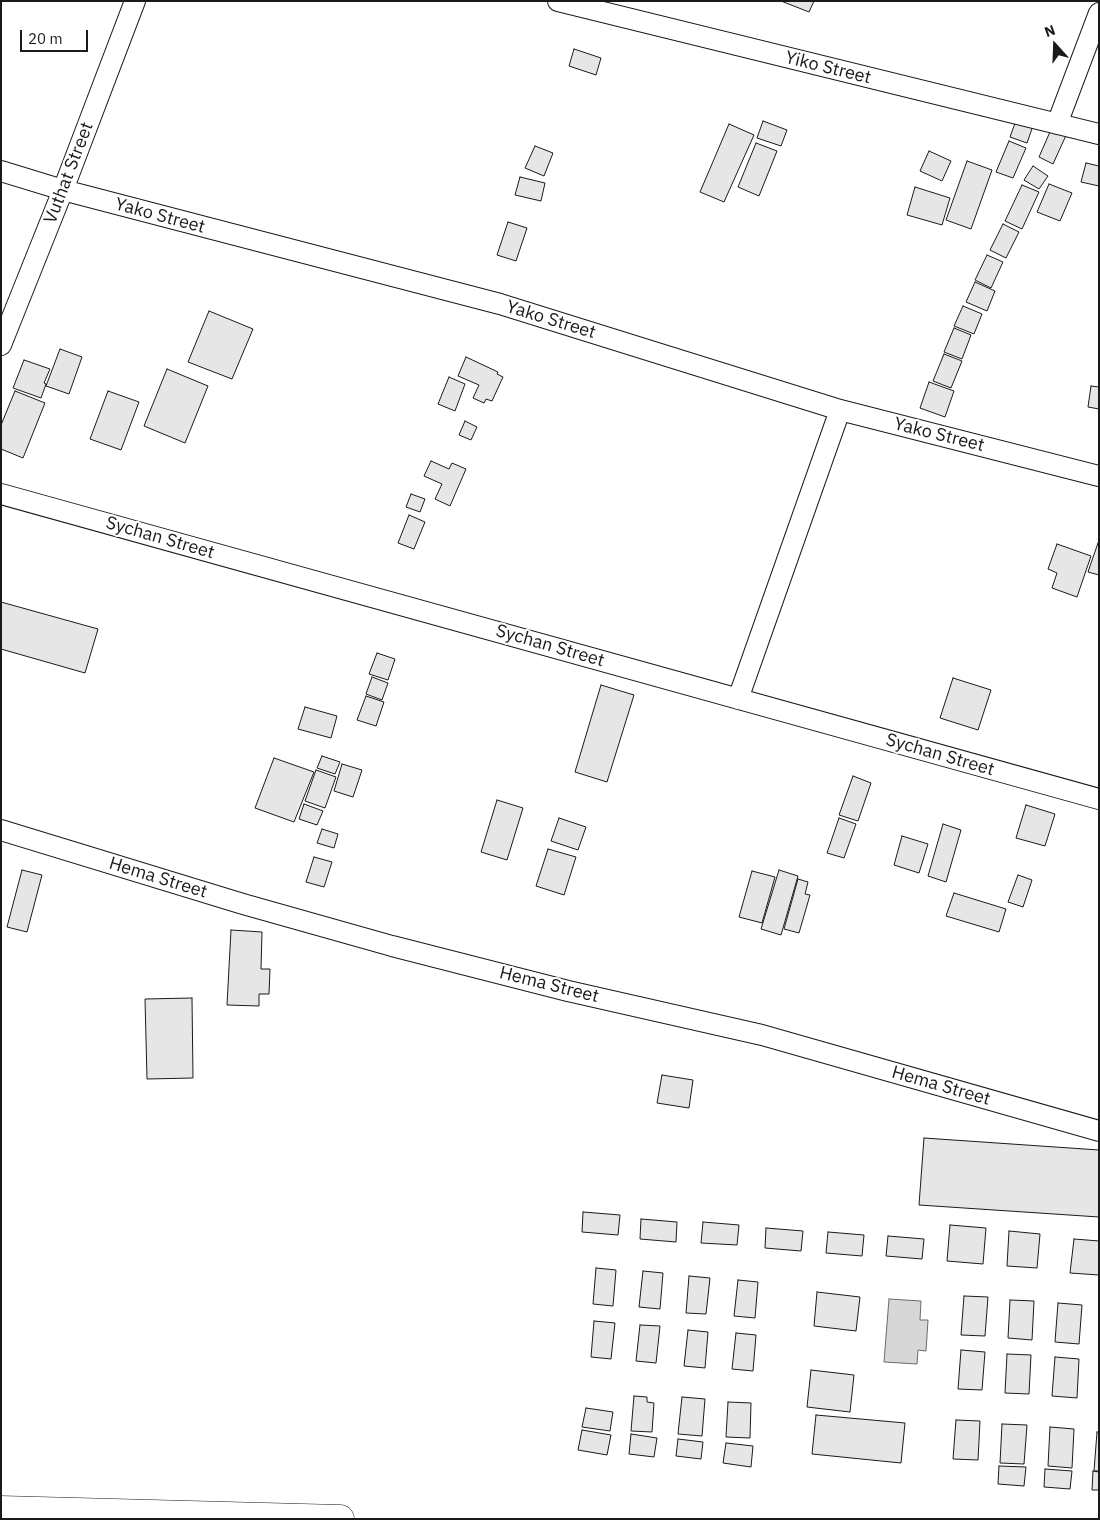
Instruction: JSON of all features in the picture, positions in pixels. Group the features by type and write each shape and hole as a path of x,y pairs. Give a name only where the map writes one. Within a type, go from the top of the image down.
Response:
{"street":[{"name":"Vuthat Street","path":"1,345 63,190 135,1"},
{"name":"Yiko Street","path":"558,1 1099,134"},
{"path":"1057,124 1099,13"},
{"name":"Yako Street","path":"1,171 63,190 500,304 840,410 1099,476"},
{"path":"738,699 840,410"},
{"name":"Sychan Street","path":"1,494 1099,799"},
{"name":"Hema Street","path":"1,830 243,904 392,946 568,991 762,1035 1099,1131"},
{"path":"1,1510 340,1519"}],"shaded area":[{"path":"889,1299 921,1301 920,1320 928,1320 926,1351 918,1350 917,1364 884,1362"}],"building":[{"path":"781,1 814,1 809,12"},
{"path":"574,49 601,58 596,75 569,66"},
{"path":"1018,115 1035,120 1027,143 1010,137"},
{"path":"763,121 787,130 781,146 757,138"},
{"path":"729,124 754,135 724,202 700,192"},
{"path":"1053,125 1068,131 1053,164 1039,157"},
{"path":"1009,141 1026,148 1013,178 996,172"},
{"path":"756,143 777,151 759,196 738,187"},
{"path":"535,146 553,153 544,176 525,168"},
{"path":"929,151 951,161 942,181 920,171"},
{"path":"967,161 992,170 971,229 946,220"},
{"path":"1086,163 1099,166 1099,186 1081,182"},
{"path":"1033,166 1048,176 1039,189 1024,180"},
{"path":"520,177 545,183 541,201 515,195"},
{"path":"1049,184 1072,193 1060,221 1037,212"},
{"path":"1022,185 1039,192 1022,229 1005,221"},
{"path":"915,187 950,198 942,225 907,215"},
{"path":"508,222 527,228 516,261 497,255"},
{"path":"1003,224 1019,232 1006,258 990,250"},
{"path":"987,255 1003,262 991,288 975,280"},
{"path":"975,282 995,291 987,311 966,302"},
{"path":"963,306 982,314 974,334 954,326"},
{"path":"209,311 253,329 232,379 188,362"},
{"path":"954,328 971,335 962,359 944,352"},
{"path":"60,349 82,357 69,394 46,386"},
{"path":"944,354 962,361 951,388 933,381"},
{"path":"466,357 498,372 497,374 503,377 492,401 486,399 484,403 473,398 479,385 458,376"},
{"path":"24,360 50,369 44,383 46,384 41,398 13,388"},
{"path":"167,369 208,386 185,443 144,426"},
{"path":"449,377 465,384 455,411 438,404"},
{"path":"929,382 954,391 945,417 920,408"},
{"path":"1091,386 1099,387 1099,409 1088,407"},
{"path":"15,391 45,403 23,458 1,449 1,425"},
{"path":"108,391 139,402 121,450 90,439"},
{"path":"465,421 477,427 471,440 459,435"},
{"path":"431,461 449,469 452,463 466,469 450,506 435,499 442,484 424,476"},
{"path":"411,494 425,499 420,512 406,507"},
{"path":"409,515 425,522 414,549 398,543"},
{"path":"1099,540 1099,575 1088,572"},
{"path":"1057,544 1091,556 1077,597 1052,588 1057,573 1048,569"},
{"path":"1,602 98,629 85,673 1,649"},
{"path":"377,653 395,659 388,680 369,674"},
{"path":"372,677 388,683 382,700 366,694"},
{"path":"953,678 991,690 978,730 940,718"},
{"path":"601,685 634,695 607,782 575,772"},
{"path":"366,696 384,702 376,726 357,720"},
{"path":"305,707 337,716 331,738 298,729"},
{"path":"322,756 340,762 335,774 317,768"},
{"path":"274,758 314,772 294,822 255,808"},
{"path":"342,764 362,770 353,797 334,791"},
{"path":"316,770 336,777 325,808 305,801"},
{"path":"853,776 871,783 858,821 839,815"},
{"path":"497,800 523,808 507,860 481,852"},
{"path":"304,804 323,811 317,825 299,819"},
{"path":"1026,805 1055,814 1045,846 1016,838"},
{"path":"559,818 586,827 578,850 551,841"},
{"path":"839,818 856,824 844,858 827,853"},
{"path":"943,824 961,830 946,882 928,876"},
{"path":"322,829 338,834 334,848 317,843"},
{"path":"902,836 928,844 919,873 894,865"},
{"path":"548,849 576,857 564,895 536,886"},
{"path":"314,857 332,862 324,887 306,882"},
{"path":"22,870 42,875 27,932 7,927"},
{"path":"779,870 798,876 781,935 761,929"},
{"path":"752,871 775,877 762,923 739,917"},
{"path":"1018,875 1032,880 1023,907 1008,902"},
{"path":"798,879 808,882 805,894 810,895 799,933 784,929"},
{"path":"954,893 1006,909 999,932 946,916"},
{"path":"231,930 262,932 261,969 270,969 269,994 259,994 259,1006 227,1005"},
{"path":"192,998 193,1078 147,1079 145,999"},
{"path":"662,1075 693,1080 689,1108 657,1103"},
{"path":"924,1138 1099,1150 1099,1217 919,1205"},
{"path":"583,1212 620,1215 618,1235 582,1232"},
{"path":"641,1219 677,1222 676,1242 640,1239"},
{"path":"703,1222 739,1225 737,1245 701,1243"},
{"path":"950,1225 986,1228 983,1264 947,1261"},
{"path":"766,1228 803,1231 801,1251 765,1248"},
{"path":"1009,1231 1040,1234 1037,1268 1007,1266"},
{"path":"828,1232 864,1235 862,1256 826,1253"},
{"path":"888,1236 924,1239 922,1259 886,1256"},
{"path":"1074,1239 1099,1241 1099,1275 1070,1273"},
{"path":"596,1268 616,1270 613,1306 593,1304"},
{"path":"643,1271 663,1273 660,1309 639,1307"},
{"path":"689,1276 710,1278 706,1314 686,1313"},
{"path":"738,1280 758,1282 755,1318 734,1316"},
{"path":"817,1292 860,1297 856,1331 814,1326"},
{"path":"964,1296 988,1297 985,1336 961,1335"},
{"path":"1010,1300 1034,1301 1032,1340 1008,1338"},
{"path":"1058,1303 1082,1305 1079,1344 1055,1342"},
{"path":"594,1321 615,1323 611,1359 591,1357"},
{"path":"640,1325 660,1326 656,1363 636,1361"},
{"path":"688,1330 708,1332 705,1368 684,1366"},
{"path":"736,1333 756,1335 753,1371 732,1369"},
{"path":"961,1350 985,1352 982,1390 958,1389"},
{"path":"1007,1354 1031,1355 1029,1394 1005,1393"},
{"path":"1055,1357 1079,1359 1077,1398 1052,1396"},
{"path":"811,1370 854,1375 850,1412 807,1407"},
{"path":"634,1396 647,1397 647,1402 654,1403 652,1432 631,1431"},
{"path":"682,1397 705,1399 702,1436 678,1434"},
{"path":"728,1402 751,1403 750,1438 726,1437"},
{"path":"586,1408 613,1412 610,1431 582,1427"},
{"path":"816,1415 905,1423 901,1463 812,1454"},
{"path":"956,1420 980,1421 978,1460 953,1459"},
{"path":"1002,1424 1027,1425 1024,1464 1000,1463"},
{"path":"1050,1427 1074,1429 1072,1468 1048,1466"},
{"path":"582,1430 611,1435 607,1455 578,1450"},
{"path":"1097,1432 1099,1432 1099,1471 1094,1471"},
{"path":"631,1434 657,1438 654,1457 629,1454"},
{"path":"678,1439 703,1442 701,1459 676,1456"},
{"path":"726,1443 753,1446 751,1467 723,1463"},
{"path":"999,1466 1026,1467 1024,1486 998,1484"},
{"path":"1045,1469 1072,1471 1070,1489 1044,1487"},
{"path":"1093,1471 1099,1472 1099,1490 1092,1490"}]}
